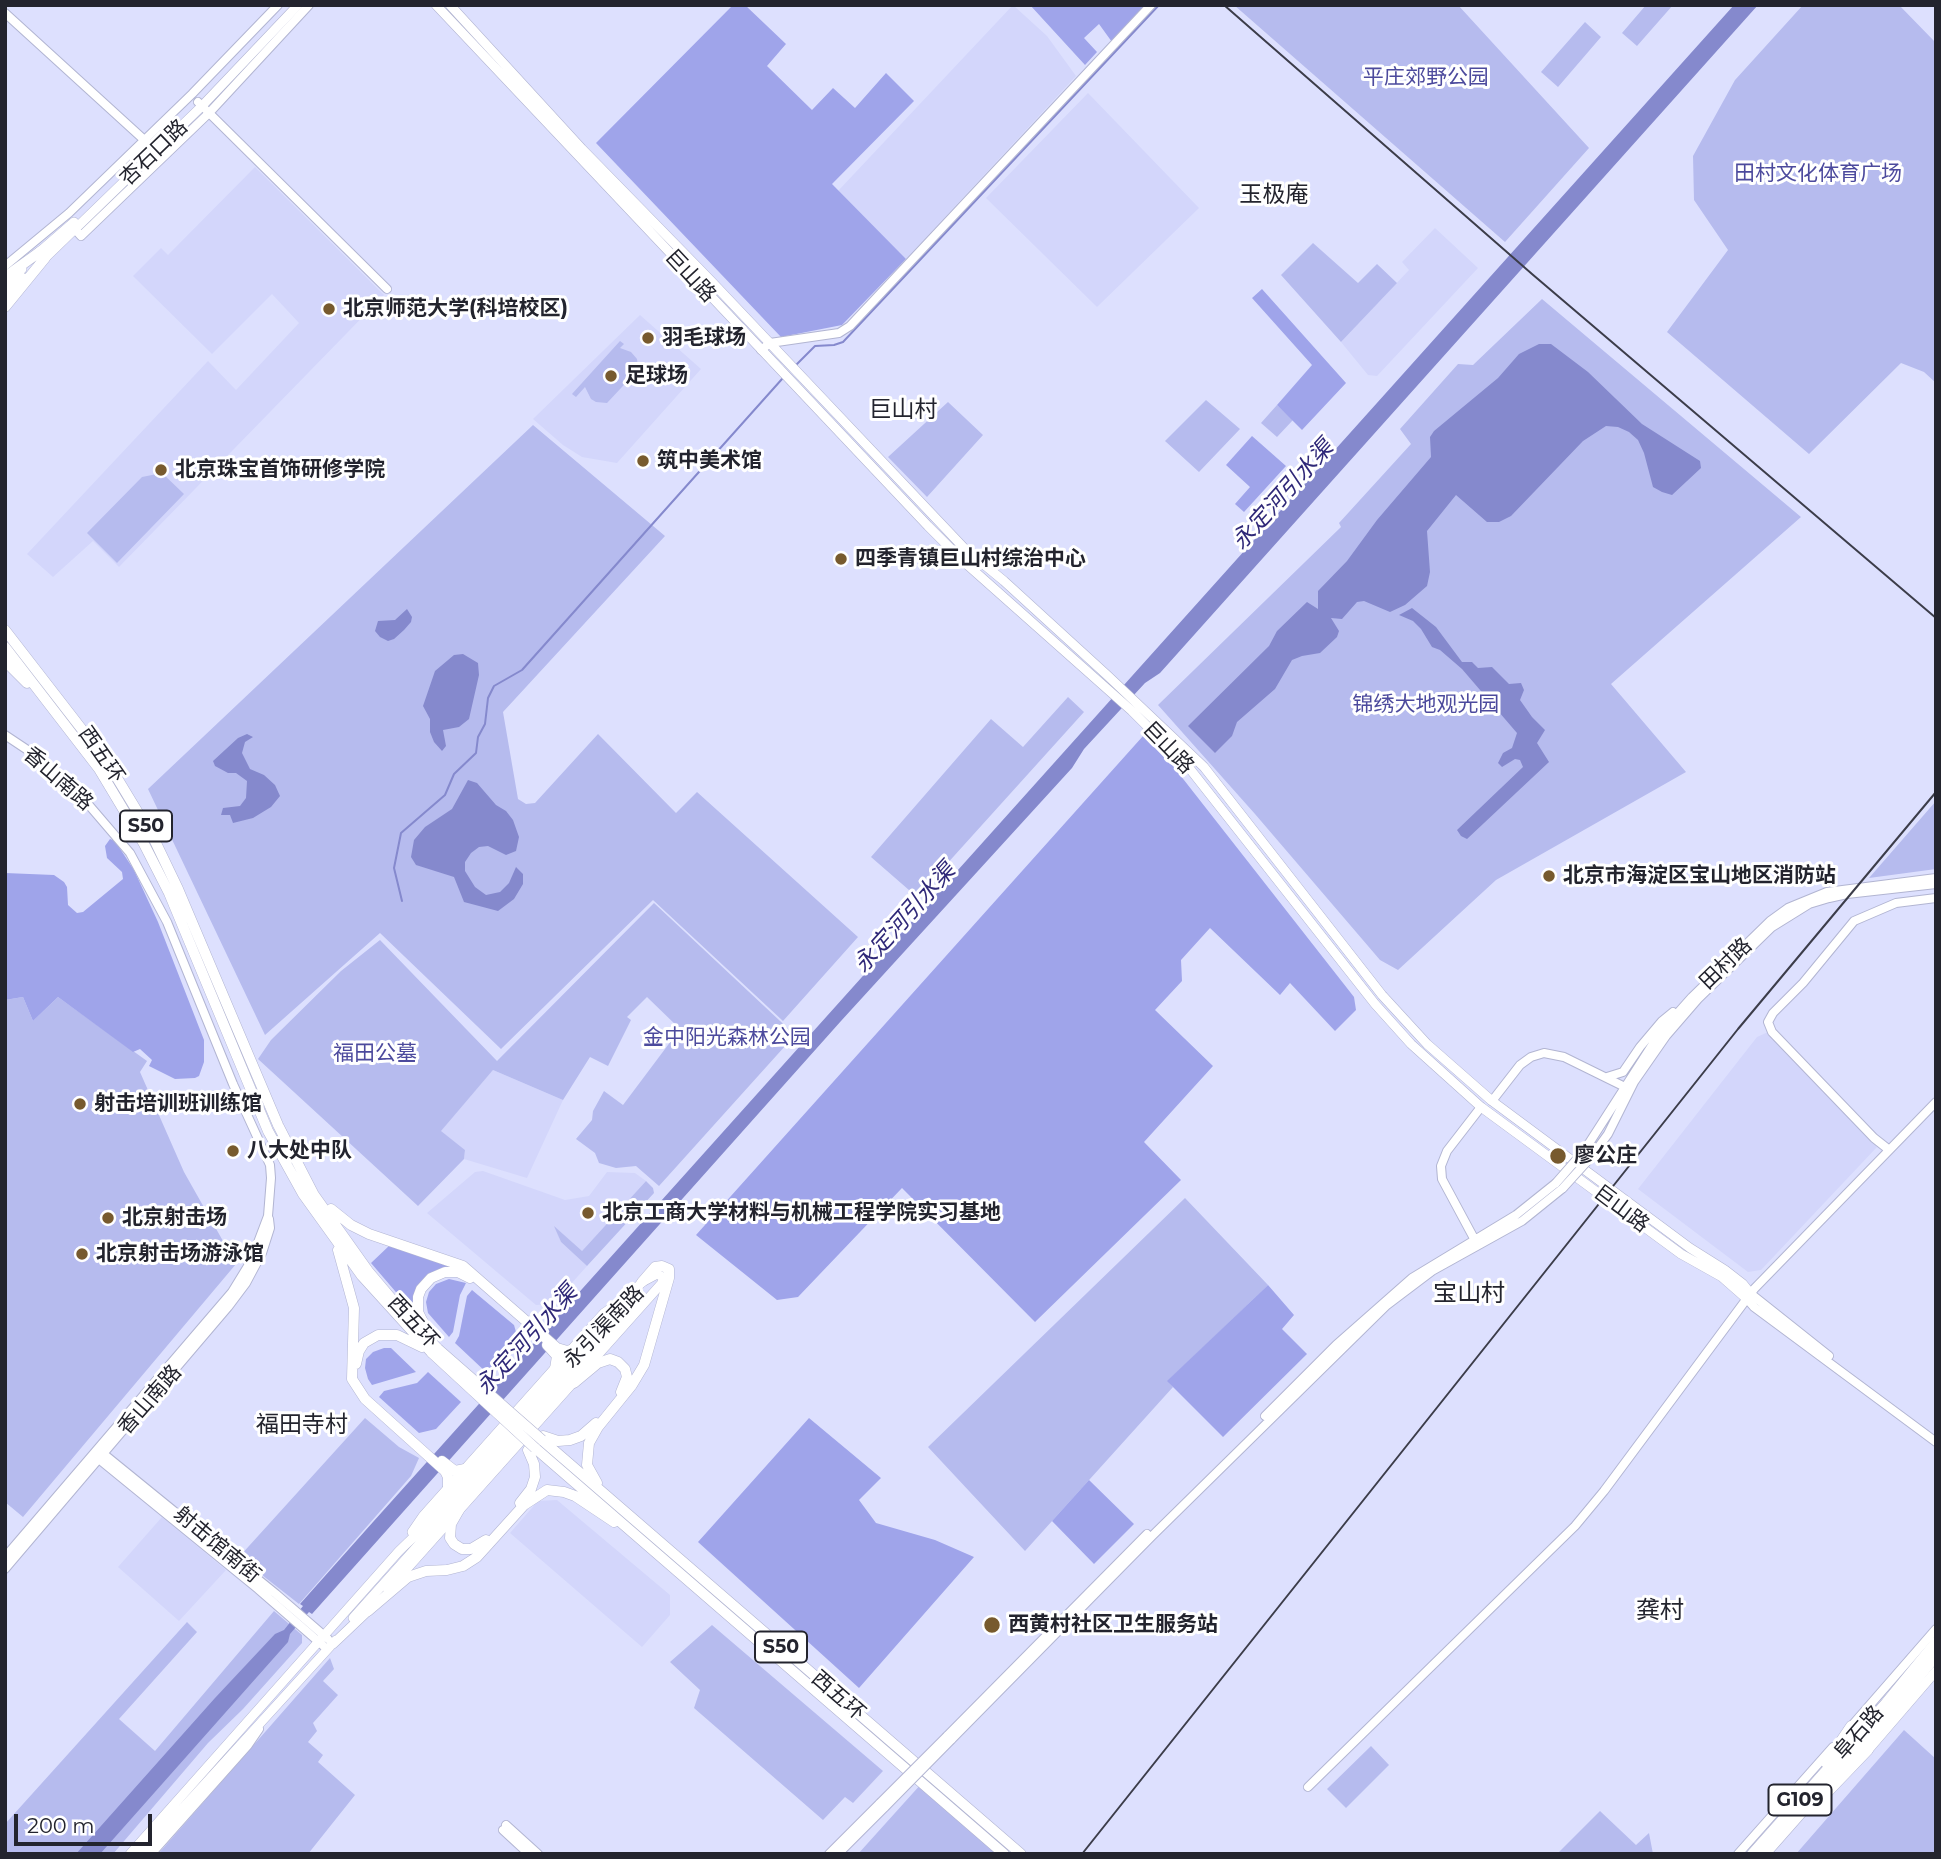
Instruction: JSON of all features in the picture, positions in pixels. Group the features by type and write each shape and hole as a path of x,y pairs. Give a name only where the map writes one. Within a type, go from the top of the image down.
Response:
{"highway":[{"path":"5,277 43,254"},
{"path":"5,307 43,254"},
{"name":"西五环","path":"5,630 108,763 148,828 178,889 278,1125 314,1195 358,1269"},
{"name":"西五环","path":"5,647 99,769 144,844 169,893 242,1073 274,1141 303,1194 334,1240 358,1269 435,1351 515,1430 537,1443 1021,1854"},
{"path":"5,661 58,715"},
{"path":"314,1195 351,1225 463,1266 560,1353"},
{"path":"642,1282 655,1267 669,1269 669,1278 643,1365 632,1385 598,1427 589,1443 587,1465 597,1483 642,1533"},
{"path":"358,1269 352,1294 355,1322 352,1379 365,1399 454,1476"},
{"path":"435,1351 417,1305 421,1289 426,1282 445,1272 458,1272 470,1278 535,1331"},
{"path":"427,1452 364,1390 356,1368 359,1350 364,1343 378,1335 397,1335 435,1351"},
{"path":"560,1353 574,1349"},
{"name":"西五环","path":"435,1351 528,1428 537,1443"},
{"path":"555,1369 560,1353"},
{"path":"459,1510 450,1524 450,1538 454,1544 462,1549 471,1549 482,1544 531,1489 535,1477 537,1443 570,1440 581,1436 618,1397 625,1387 627,1377 625,1369 610,1359 598,1363 574,1383"},
{"path":"368,1611 408,1577 463,1566 477,1557 524,1505 547,1490 575,1496 642,1533"},
{"name":"西五环","path":"642,1533 1004,1854"},
{"name":"阜石路","path":"1765,1854 1936,1642"},
{"name":"阜石路","path":"1752,1854 1936,1656"},
{"path":"1805,1794 1851,1726"},
{"path":"1792,1823 1823,1797 1868,1750"}],"main road":[{"name":"杏石口路","path":"5,297 278,5"},
{"name":"杏石口路","path":"203,107 290,5"},
{"name":"杏石口路","path":"149,144 203,107 298,5"},
{"name":"杏石口路","path":"73,224 203,107 309,5"},
{"name":"巨山路","path":"436,5 963,561 1204,767 1401,1016 1441,1057 1492,1101 1690,1248 1725,1270 1743,1284 1754,1307 1936,1442"},
{"name":"巨山路","path":"450,5 582,149 964,548 1004,581 1114,689"},
{"path":"761,350 771,344 839,333 850,326 1151,5"},
{"path":"5,13 149,144"},
{"path":"203,107 387,289"},
{"path":"5,266 73,224"},
{"name":"杏石口路","path":"5,285 43,254"},
{"name":"巨山路","path":"1136,708 1190,769 1386,1017 1411,1044 1481,1107 1681,1254 1749,1296 1936,1436"},
{"name":"香山南路","path":"5,735 60,775 91,805 130,853 158,902 226,1068 270,1165 271,1195 268,1216 251,1261 223,1303 5,1569"},
{"name":"香山南路","path":"5,741 35,759 97,820 108,826"},
{"name":"田村路","path":"883,1805 1086,1593 1345,1337 1412,1278 1477,1244 1559,1185 1588,1154 1660,1033 1692,997 1770,921 1788,908 1827,892 1936,878"},
{"name":"田村路","path":"1628,1088 1698,999 1772,927 1790,914 1809,904 1847,894 1936,884"},
{"path":"1888,1149 1874,1138 1772,1032 1769,1022 1773,1013 1799,988 1854,920 1896,903 1936,898"},
{"path":"1605,1077 1623,1072 1662,1021 1692,997"},
{"path":"1492,1101 1520,1065 1538,1055 1555,1054 1628,1088"},
{"path":"1308,1787 1575,1526 1749,1296 1936,1102"},
{"path":"1477,1244 1442,1179 1441,1166 1447,1151 1481,1107"},
{"path":"326,1643 368,1611 574,1383 662,1283 663,1277 657,1274 642,1282"},
{"name":"永引渠南路","path":"130,1854 326,1643 393,1572 652,1282 642,1282 426,1525 399,1551 326,1643 273,1708 141,1854"},
{"path":"399,1551 454,1476 574,1349 604,1313 629,1296"},
{"name":"香山南路","path":"5,1557 98,1454"},
{"name":"射击馆南街","path":"98,1454 326,1643"},
{"path":"1738,1854 1936,1629"},
{"path":"1868,1750 1936,1671"},
{"path":"151,1854 248,1745 273,1708"},
{"path":"829,1854 883,1805"},
{"path":"838,1854 883,1805"},
{"path":"529,1854 504,1828 538,1854"}],"shaded area":[{"path":"733,5 745,5 786,44 767,66 812,110 833,88 855,108 886,73 914,101 832,184 906,259 842,325 781,337 596,143"},
{"path":"1013,5 1047,36 1076,76 906,259 838,191"},
{"path":"1030,5 1146,5 1112,42 1099,24 1084,38 1097,52 1085,65"},
{"path":"1734,5 1758,5 1160,673 1145,683 1084,749 1072,768 841,1021 312,1614 309,1612 290,1634 288,1642 100,1854 76,1854 215,1698 275,1634 284,1630 303,1606 300,1604 373,1522"},
{"path":"1088,93 1199,208 1097,307 986,198"},
{"path":"255,167 384,295 119,567 93,541 53,577 27,554 208,361 236,390 299,323 272,294 212,354 133,276 161,248 168,255"},
{"path":"1435,228 1478,268 1377,376 1368,375 1341,342 1409,270 1402,262"},
{"path":"1262,289 1346,383 1302,430 1277,405 1312,365 1252,298"},
{"path":"640,315 701,369 617,463 582,457 563,445 533,419"},
{"path":"1539,344 1551,344 1588,372 1642,424 1700,461 1701,468 1672,495 1662,492 1653,487 1638,440 1618,427 1606,426 1583,441 1511,516 1499,522 1487,522 1456,495 1427,531 1430,572 1427,586 1405,605 1390,612 1364,601 1357,602 1342,619 1331,618 1339,631 1337,637 1320,653 1292,660 1275,689 1237,722 1232,736 1215,753 1188,726 1269,646 1277,631 1307,602 1318,609 1318,591 1347,561 1377,520 1431,457 1430,437 1434,431 1498,378 1519,354"},
{"path":"1252,436 1286,466 1244,512 1235,504 1250,487 1226,465"},
{"path":"1412,608 1436,627 1462,662 1472,662 1478,668 1492,667 1509,684 1521,683 1524,690 1520,700 1545,730 1537,743 1549,762 1467,839 1457,830 1523,767 1520,760 1515,759 1502,767 1498,763 1503,753 1512,748 1517,733 1462,669 1440,650 1432,647 1413,621 1399,615"},
{"path":"407,609 412,617 404,630 388,641 380,637 375,631 378,621 395,620"},
{"path":"463,654 478,663 479,675 469,719 459,727 443,730 446,746 442,751 434,742 430,732 430,719 423,706 435,671 454,655"},
{"path":"247,734 253,737 245,742 242,753 250,769 264,775 275,785 280,796 271,807 253,818 233,823 230,815 221,815 223,808 240,806 246,798 247,781 236,773 228,773 215,766 213,761 238,738"},
{"path":"1143,736 1173,766 1354,997 1356,1010 1335,1031 1290,983 1280,995 1210,928 1181,960 1182,981 1155,1010 1213,1066 1144,1142 1181,1180 1035,1322 902,1188 798,1297 777,1300 696,1235"},
{"path":"468,780 477,783 496,805 506,811 513,820 519,837 516,851 506,855 488,846 479,847 465,862 465,871 475,887 486,895 500,892 509,883 516,867 523,874 523,884 514,899 498,911 464,902 454,877 416,865 411,857 414,840 425,827 452,809"},
{"path":"110,839 115,841 134,870 158,922 204,1040 204,1062 199,1076 195,1078 175,1079 149,1066 152,1060 140,1049 133,1052 58,997 33,1021 23,997 5,1000 5,873 54,875 67,887 68,905 77,913 83,912 123,879 122,872 107,858 105,846"},
{"path":"1768,1032 1877,1147 1761,1270 1748,1272 1638,1189 1757,1037"},
{"path":"493,1070 563,1100 527,1178 464,1159 465,1150 440,1131"},
{"path":"483,1171 565,1200 589,1196 607,1172 635,1173 646,1181 581,1252 556,1228 561,1242 587,1266 553,1304 536,1305 427,1213 475,1172"},
{"path":"391,1244 453,1265 452,1268 428,1275 413,1312 371,1263"},
{"path":"449,1279 466,1283 460,1295 453,1332 449,1337 428,1313 426,1302 429,1292 436,1284"},
{"path":"1268,1285 1294,1315 1282,1329 1307,1354 1223,1437 1167,1381"},
{"path":"472,1290 514,1325 516,1332 516,1342 488,1374 455,1343 459,1336 467,1296"},
{"path":"391,1348 416,1372 372,1385 365,1368 366,1359 373,1352"},
{"path":"428,1372 461,1402 436,1429 419,1433 379,1397 384,1391 417,1383"},
{"path":"809,1418 881,1478 859,1500 876,1523 935,1540 974,1557 859,1688 698,1542"},
{"path":"1089,1480 1134,1524 1094,1564 1052,1521"},
{"path":"557,1500 670,1595 670,1615 642,1647 510,1533 538,1501"},
{"path":"162,1517 226,1570 179,1621 118,1567"}],"green space":[{"name":"平庄郊野公园","path":"1234,5 1458,5 1589,148 1505,242"},
{"path":"1646,5 1673,5 1637,46 1622,33"},
{"name":"田村文化体育广场","path":"1803,5 1899,5 1936,43 1936,383 1924,372 1901,363 1809,454 1667,332 1728,250 1694,200 1693,156 1735,80"},
{"path":"1585,22 1601,37 1558,87 1541,72"},
{"path":"1313,243 1358,283 1377,264 1397,283 1341,342 1281,275"},
{"name":"锦绣大地观光园","path":"1542,299 1801,517 1611,684 1686,772 1496,880 1398,970 1380,960 1158,705 1341,527 1339,523 1411,444 1400,429 1458,364 1473,365"},
{"path":"620,341 624,344 620,348 631,352 637,359 638,367 635,373 607,403 591,399 585,387 576,397 572,394"},
{"path":"1206,400 1240,429 1199,472 1165,441"},
{"path":"948,402 983,435 927,497 888,457"},
{"path":"1277,405 1293,420 1277,437 1261,423"},
{"path":"533,425 665,536 503,712 518,799 526,804 535,803 598,734 676,813 697,792 858,937 783,1021 653,900 501,1049 380,933 265,1035 148,789"},
{"path":"162,473 184,494 117,563 87,533 142,477"},
{"path":"1068,697 1084,712 917,897 871,857 991,719 1023,747"},
{"path":"1936,801 1936,869 1869,878"},
{"path":"654,903 795,1035 659,1186 636,1166 616,1168 599,1163 595,1153 576,1139 592,1120 593,1111 604,1091 623,1105 680,1029 647,997 627,1017 631,1020 608,1066 590,1057 563,1100 493,1070 441,1131 465,1150 464,1159 418,1206 258,1059 271,1040 341,971 380,940 497,1061"},
{"name":"北京射击场","path":"23,997 33,1021 58,997 147,1061 140,1072 184,1172 236,1264 23,1517 5,1502 5,1000"},
{"path":"646,1181 654,1193 587,1266 561,1242 554,1226 582,1251"},
{"path":"1185,1198 1268,1285 1168,1381 1173,1387 1025,1551 928,1447"},
{"path":"365,1418 399,1447 419,1458 411,1476 299,1604 239,1557"},
{"path":"274,1611 302,1635 302,1643 243,1709 208,1743 113,1854 5,1854 5,1824 187,1622 197,1632 119,1719 155,1751"},
{"path":"712,1625 883,1771 853,1803 845,1797 823,1820 694,1708 700,1690 670,1662"},
{"path":"330,1658 334,1669 323,1681 338,1695 313,1723 317,1731 308,1742 323,1755 318,1762 355,1795 308,1854 158,1854"},
{"path":"1904,1730 1936,1759 1936,1854 1796,1854"},
{"path":"1371,1746 1389,1765 1346,1808 1327,1789"},
{"path":"922,1783 999,1854 858,1854"},
{"path":"1600,1811 1636,1845 1649,1833 1653,1854 1557,1854"}],"waterway":[{"path":"796,365 815,346 843,342 1159,5"},
{"path":"402,901 394,868 401,833 445,795 454,774 476,753 478,737 485,724 488,698 494,686 522,670 782,379"}],"railway":[{"path":"1224,5 1532,274 1936,618"},
{"path":"1082,1854 1738,1029 1936,792"}],"place":[{"name":"北京师范大学(科培校区)","path":"329,309"},
{"name":"羽毛球场","path":"648,338"},
{"name":"足球场","path":"611,376"},
{"name":"筑中美术馆","path":"643,461"},
{"name":"北京珠宝首饰研修学院","path":"161,470"},
{"name":"四季青镇巨山村综治中心","path":"841,559"},
{"name":"北京市海淀区宝山地区消防站","path":"1549,876"},
{"name":"射击培训班训练馆","path":"80,1104"},
{"name":"八大处中队","path":"233,1151"},
{"name":"廖公庄","path":"1558,1156"},
{"name":"北京工商大学材料与机械工程学院实习基地","path":"588,1213"},
{"name":"北京射击场","path":"108,1218"},
{"name":"北京射击场游泳馆","path":"82,1254"},
{"name":"西黄村社区卫生服务站","path":"992,1625"}],"district":[{"name":"玉极庵","path":"1274,195"},
{"name":"巨山村","path":"903,410"},
{"name":"宝山村","path":"1469,1294"},
{"name":"福田寺村","path":"302,1425"},
{"name":"龚村","path":"1660,1611"}],"water label":[{"name":"永定河引水渠","path":"1283,495"},
{"name":"永定河引水渠","path":"905,918"},
{"name":"永定河引水渠","path":"527,1340"}],"park label":[{"name":"金中阳光森林公园","path":"727,1038"},
{"name":"福田公墓","path":"375,1054"}]}
